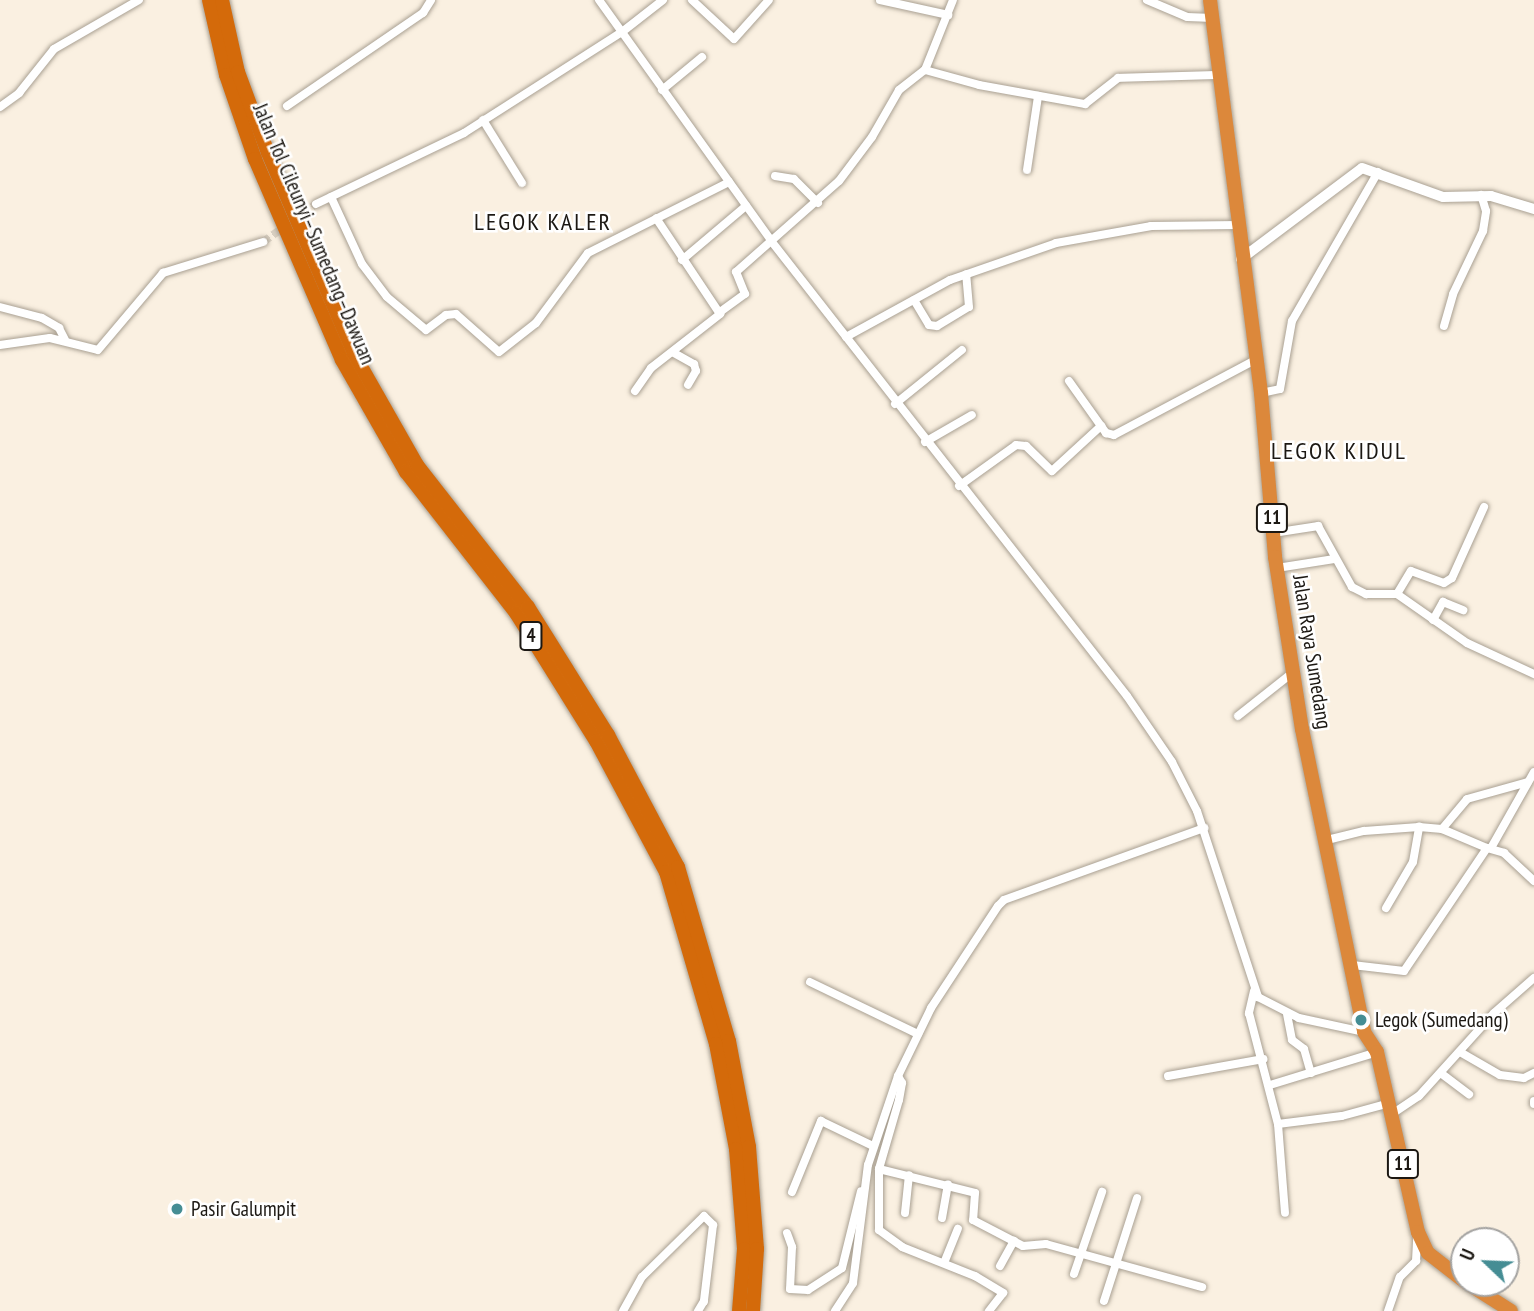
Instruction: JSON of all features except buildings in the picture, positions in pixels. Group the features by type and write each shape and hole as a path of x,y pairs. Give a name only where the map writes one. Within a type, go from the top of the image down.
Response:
{"highway":[{"name":"Jalan Tol Cileunyi–Sumedang–Dawuan","path":"209,0 226,75 256,159 342,360 406,472 516,613 596,741 666,872 716,1044 736,1149 744,1249 740,1311"},
{"name":"Jalan Tol Cileunyi–Sumedang–Dawuan","path":"222,0 238,72 268,153 354,354 417,465 528,607 608,735 678,867 729,1041 749,1147 757,1249 752,1311"},
{"name":"Jalan Raya Sumedang","path":"1210,0 1241,259 1257,359 1273,534 1292,673 1364,1032 1377,1052 1418,1232 1433,1258 1450,1270"},
{"name":"Jalan Raya Sumedang","path":"1489,1297 1511,1311"}],"street":[{"path":"0,107 19,93 54,49 139,0"},
{"path":"287,106 424,13 431,0"},
{"path":"599,0 772,242 959,486 1127,696 1181,777 1203,828 1254,991 1264,1003 1287,1014 1364,1032"},
{"path":"317,204 482,121 622,32 663,0"},
{"path":"692,0 734,39 769,0"},
{"path":"880,0 948,15"},
{"path":"635,391 651,368 719,318 720,312 745,294 736,272 818,203 872,137 900,90 925,70 953,0"},
{"path":"1147,0 1187,17 1213,18"},
{"path":"662,90 702,57"},
{"path":"925,70 1085,104 1118,78 1220,75"},
{"path":"1027,170 1038,96"},
{"path":"482,121 522,183"},
{"path":"1241,259 1285,230 1358,170 1378,172 1443,197 1481,195 1534,209"},
{"path":"1261,393 1280,389 1292,321 1378,172"},
{"path":"775,176 794,179 818,203"},
{"path":"331,197 362,264 387,297 426,330 446,315 456,314 499,352 536,323 588,253 729,182"},
{"path":"1444,326 1457,283 1483,231 1486,211 1481,195"},
{"path":"682,260 746,206"},
{"path":"656,218 682,260 720,312"},
{"path":"846,337 966,274 1089,234 1151,226 1239,225"},
{"path":"0,345 31,339 65,340 99,350 163,274 262,242"},
{"path":"914,300 929,325 937,326 969,307 966,274"},
{"path":"0,307 42,318 60,328 65,340"},
{"path":"895,404 962,350"},
{"path":"674,353 694,364 696,371 688,386"},
{"path":"1069,381 1101,426 1114,435 1257,359"},
{"path":"925,442 972,415"},
{"path":"959,486 1016,445 1026,446 1052,471 1101,426"},
{"path":"1397,594 1410,571 1444,583 1452,579 1484,507"},
{"path":"1273,534 1318,526 1345,580 1359,592 1397,594 1467,643 1534,674"},
{"path":"1278,569 1334,559"},
{"path":"1433,620 1443,602 1463,610"},
{"path":"1238,716 1292,673"},
{"path":"1352,965 1407,969 1489,848 1534,772"},
{"path":"1442,829 1467,799 1528,782"},
{"path":"1386,908 1413,862 1419,827"},
{"path":"1327,840 1364,831 1419,827 1442,829 1504,853 1534,881"},
{"path":"835,1311 853,1283 863,1188 873,1146 898,1076 918,1034 1004,900 1203,828"},
{"path":"1278,1124 1391,1108 1441,1074 1494,1013 1534,978"},
{"path":"810,982 918,1034"},
{"path":"1254,991 1249,1013 1270,1085 1278,1124 1285,1213"},
{"path":"1287,1014 1292,1040 1304,1049 1311,1073"},
{"path":"1270,1085 1377,1052"},
{"path":"1460,1052 1500,1075 1524,1078 1534,1073"},
{"path":"1168,1076 1263,1059"},
{"path":"1441,1074 1469,1094"},
{"path":"898,1076 902,1083 899,1100 879,1169 879,1230 902,1247 1003,1293 989,1311"},
{"path":"792,1192 821,1121 873,1146"},
{"path":"879,1169 975,1193 973,1220 1023,1246 1046,1244 1079,1256 1202,1287"},
{"path":"905,1213 909,1175"},
{"path":"942,1218 948,1185"},
{"path":"787,1233 792,1247 790,1289 808,1290 842,1268 856,1201 863,1188"},
{"path":"1074,1274 1102,1192"},
{"path":"1104,1301 1137,1198"},
{"path":"623,1311 642,1277 704,1216 713,1225 704,1301 698,1311"},
{"path":"944,1264 957,1229"},
{"path":"1388,1311 1400,1278 1416,1261 1418,1232"},
{"path":"1000,1266 1013,1241"}],"tunnel":[{"path":"263,242 316,204"}],"place":[{"name":"Legok (Sumedang)","path":"1361,1020"},
{"name":"Pasir Galumpit","path":"177,1209"}],"district":[{"name":"LEGOK KALER","path":"543,222"},
{"name":"LEGOK KIDUL","path":"1339,451"}]}
